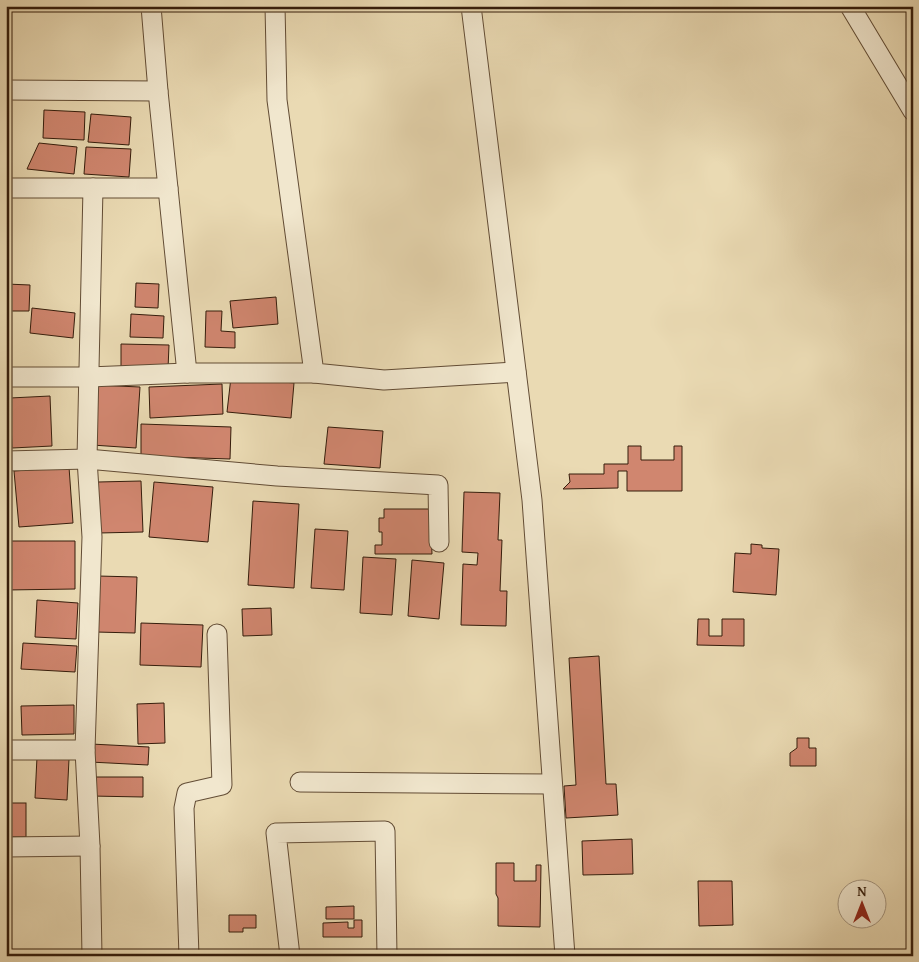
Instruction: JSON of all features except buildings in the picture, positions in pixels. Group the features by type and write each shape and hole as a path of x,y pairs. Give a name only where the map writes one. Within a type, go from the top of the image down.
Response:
{"street":[{"path":"151,6 187,373"},
{"path":"275,6 277,100 314,373"},
{"path":"471,6 532,500 565,956"},
{"path":"850,6 913,111"},
{"path":"6,90 158,91"},
{"path":"6,188 168,188"},
{"path":"92,956 90,846 85,750 92,537 87,459 93,188"},
{"path":"6,377 88,377 187,373 314,373 384,380 516,372"},
{"path":"6,461 87,459 277,476 438,485 439,542"},
{"path":"189,956 184,808 187,793 222,785 218,634"},
{"path":"6,750 85,750"},
{"path":"300,782 552,784"},
{"path":"290,956 276,832 385,831 387,956"},
{"path":"6,847 90,846"}]}
